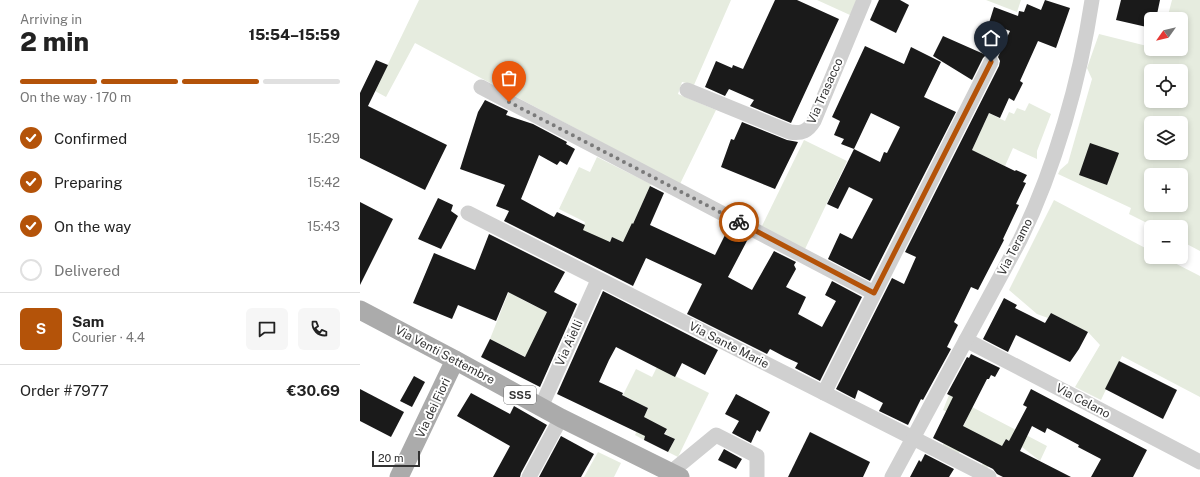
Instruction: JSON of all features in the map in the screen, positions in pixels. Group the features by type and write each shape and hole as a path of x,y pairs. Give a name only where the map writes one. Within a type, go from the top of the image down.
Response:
{"main road":[{"name":"Via Venti Settembre","path":"360,310 561,418 676,475"},
{"name":"Via dei Fiori","path":"399,477 455,360"}],"street":[{"name":"Via Trasacco","path":"687,90 790,132 804,132 814,121 864,0"},
{"name":"Via Teramo","path":"892,477 1026,226 1054,156 1070,101 1086,35 1092,0"},
{"path":"824,394 991,62"},
{"path":"481,87 874,293"},
{"name":"Via Sante Marie","path":"468,213 989,477"},
{"name":"Via Aielli","path":"541,406 598,280"},
{"name":"Via Celano","path":"966,340 1200,462"},
{"path":"529,477 561,418"},
{"path":"676,475 716,435 757,456 757,477"}],"shaded area":[{"path":"419,0 731,0 694,85 682,82 678,94 716,110 680,184 415,43 386,97 375,91"},
{"path":"817,0 857,0 850,15"},
{"path":"986,0 1021,0 1017,12"},
{"path":"1172,0 1200,0 1200,251 1188,245 1188,220 1144,220 1144,222 1129,214 1131,208 1058,174 1060,170 1068,163 1092,79 1087,68 1099,34 1144,45 1144,56 1188,56 1188,12 1169,12"},
{"path":"1029,103 1051,114 1037,151 1037,159 1013,148 1005,166 972,150 989,113 1005,121 1009,112 1014,114 1017,108 1025,111"},
{"path":"804,140 847,161 805,249 761,228"},
{"path":"597,157 651,184 635,220 623,242 612,237 603,255 590,234 583,230 585,222 559,209 579,167 590,172"},
{"path":"1054,200 1144,247 1144,264 1177,264 1200,276 1200,397 1122,356 1101,400 1075,387 1100,345 1088,332 1051,313 1048,318 1037,314 1009,290"},
{"path":"509,291 521,299 555,316 540,327 526,357 490,339"},
{"path":"657,367 709,393 678,457 668,452 675,439 665,434 667,429 653,422 644,440 635,435 648,408 623,395 636,369 652,377"},
{"path":"949,395 1047,446 1040,461 1022,447 1006,439 999,453 995,452 987,469 981,467 994,442 980,435 965,441 958,455 942,447 948,434 957,439 966,421 943,410"},
{"path":"598,452 621,463 614,477 584,477"}],"building":[{"path":"775,0 797,0 839,19 791,123 750,106 754,100 729,89 725,96 705,87 716,61 732,68 733,65 743,69"},
{"path":"879,0 900,0 909,5 896,33 870,20"},
{"path":"1045,0 1070,8 1056,48 1038,41 1020,81 1023,83 1014,101 1009,98 1000,118 989,113 972,150 1015,171 1016,170 1027,175 1023,182 1026,183 1016,204 1019,205 1003,239 1004,240 978,290 971,287 954,322 958,325 947,347 951,349 923,400 921,399 908,425 879,411 883,403 858,390 855,399 836,389 892,278 904,284 916,257 905,252 999,66 1000,61 998,57 1010,31 989,23 994,7 1018,16 1019,11 1024,12 1027,4 1041,10"},
{"path":"1121,0 1160,0 1157,12 1144,12 1144,26 1116,20"},
{"path":"943,36 986,55 972,80 933,56"},
{"path":"865,46 904,64 911,47 941,62 924,97 956,112 870,281 828,259 840,233 852,239 873,199 849,187 838,209 827,204 854,149 841,144 844,139 834,135 840,121 832,117","holes":["871,113 900,127 887,153 884,152 880,162 854,149"]},
{"path":"376,60 388,65 368,106 447,145 425,190 360,158 360,93"},
{"path":"485,100 508,111 506,115 533,124 567,142 566,144 575,149 567,165 560,161 557,165 539,155 521,199 554,217 557,212 585,225 583,230 610,242 612,237 623,242 650,186 664,193 650,225 715,255 729,227 749,237 728,277 752,290 774,251 796,262 794,265 796,269 786,287 806,297 798,314 822,327 836,301 825,295 832,281 862,297 820,381 795,368 798,363 770,349 767,354 687,314 702,284 646,258 633,286 504,221 509,211 496,206 505,185 460,169 478,112"},
{"path":"742,122 787,140 798,142 775,189 721,167 731,139 734,140"},
{"path":"1090,143 1119,153 1107,185 1079,175"},
{"path":"438,198 453,205 451,211 458,216 441,249 418,239"},
{"path":"360,202 393,219 360,285"},
{"path":"489,234 565,272 554,292 577,304 540,387 481,357 490,339 525,357 547,312 508,292 496,321 458,305 452,319 413,303 434,253 475,270"},
{"path":"603,291 718,350 705,375 682,363 675,377 616,347 609,360 599,382 623,393 622,395 648,408 644,417 667,429 664,434 675,439 668,452 644,440 645,436 557,394"},
{"path":"1004,298 1017,305 1015,308 1045,323 1051,313 1088,332 1070,362 1016,335 1008,352 983,339"},
{"path":"971,354 1000,368 995,377 991,375 989,379 987,379 963,426 1002,446 1006,439 1009,441 1027,407 1023,405 1031,389 1147,450 1133,477 1091,477 1101,459 1047,428 1045,433 1032,426 1020,451 1071,477 1003,477 997,474 993,469 933,438 953,397 947,394 967,357 969,358"},
{"path":"1119,361 1177,390 1163,419 1105,389"},
{"path":"414,376 425,382 412,407 400,401"},
{"path":"360,389 404,412 391,437 360,421"},
{"path":"471,393 510,414 514,406 547,425 520,477 493,477 510,446 457,416"},
{"path":"736,394 770,412 760,432 757,430 751,443 732,433 739,421 725,414"},
{"path":"810,432 870,462 863,477 788,477"},
{"path":"561,436 594,454 581,477 539,477"},
{"path":"724,449 742,459 736,469 718,460"},
{"path":"925,454 954,469 949,477 910,477 919,460 921,462"}],"way so far":[{"path":"509,102 739,222"}],"route":[{"path":"739,222 874,293 991,62"}]}
